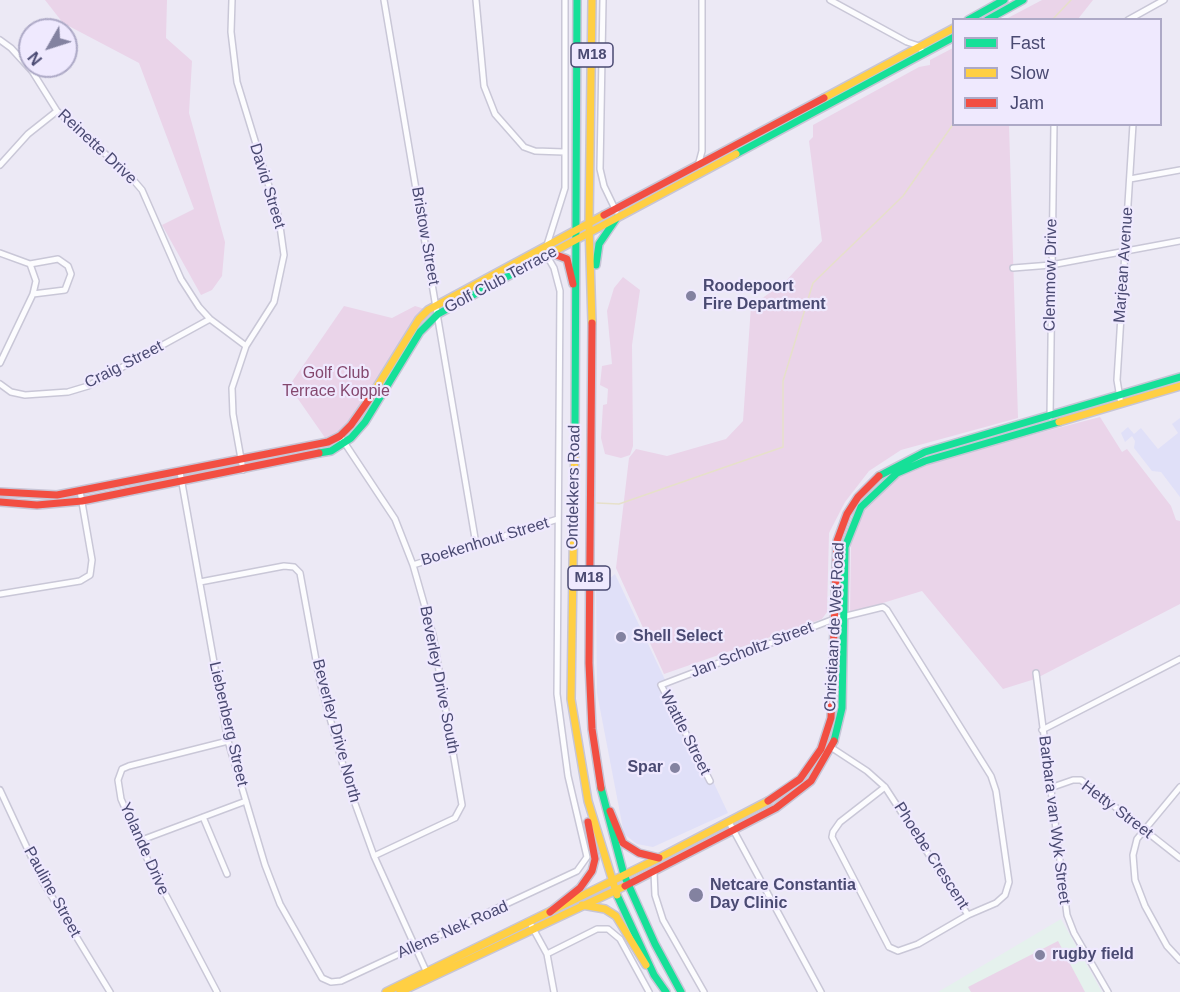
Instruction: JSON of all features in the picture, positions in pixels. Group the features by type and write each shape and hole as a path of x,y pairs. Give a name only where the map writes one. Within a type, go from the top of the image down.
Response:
{"main road":[{"name":"Ontdekkers Road","path":"577,0 577,303 571,699 588,801 611,881 654,975 666,992"},
{"name":"Ontdekkers Road","path":"592,0 589,224 592,296 589,663 592,729 601,790 624,875 655,944 681,992"},
{"path":"972,18 1004,0"},
{"path":"991,18 1023,0"},
{"name":"Golf Club Terrace","path":"0,502 37,505 82,501 322,454 365,422 420,332 438,314 708,169 921,50 952,29"},
{"name":"Golf Club Terrace","path":"0,492 44,496 80,491 313,447 343,439 419,319 436,305 589,224 701,159 921,50 952,38"},
{"path":"592,296 598,244 618,218"},
{"path":"549,254 565,256 568,261 577,303"},
{"name":"Christiaan de Wet Road","path":"386,992 629,885 776,808 801,791 819,770 832,748 842,708 845,547 856,516 875,491 897,473 1118,396 1180,377"},
{"name":"Christiaan de Wet Road","path":"531,927 550,912 729,822 789,788 811,765 821,748 831,718 837,540 847,514 870,484 883,472 911,457 1121,404 1180,386"},
{"path":"550,912 580,888 595,865 576,764 576,738"},
{"path":"601,790 623,843 639,854 659,858"},
{"path":"582,905 605,909 616,916 639,956 654,975"},
{"name":"Christiaan de Wet Road","path":"400,992 428,975"}],"street":[{"name":"David Street","path":"232,0 231,32 237,82 279,219 284,255 274,302 246,346 232,388 233,414 243,470"},
{"name":"Bristow Street","path":"384,0 477,544"},
{"path":"476,0 484,86 495,114 524,147 535,151 564,152"},
{"path":"548,245 565,188 565,0"},
{"path":"603,0 600,169 603,186 618,218"},
{"path":"700,173 702,0"},
{"path":"830,0 921,50"},
{"path":"1139,17 1164,0"},
{"name":"Reinette Drive","path":"0,40 27,64 57,111 129,174 142,190 181,279 210,319 246,346"},
{"path":"0,165 28,134 57,111"},
{"name":"Clemmow Drive","path":"1050,421 1054,126"},
{"name":"Marjean Avenue","path":"1121,404 1118,396 1133,126"},
{"path":"701,159 708,169"},
{"path":"1130,179 1180,170"},
{"path":"1013,268 1051,266 1180,241"},
{"path":"0,253 30,264 58,259 68,266 71,274 65,290 33,294"},
{"name":"Ontdekkers Road","path":"549,254 560,291 558,694 568,776 587,857 582,867 565,878"},
{"path":"0,363 33,294 35,277 30,264"},
{"name":"Craig Street","path":"0,384 10,392 26,396 68,392 88,386 210,319"},
{"name":"Beverley Drive South","path":"343,439 395,519 412,565 433,635 462,806 455,818 374,856"},
{"name":"Liebenberg Street","path":"180,472 228,741 265,865 285,914 322,978 331,982 341,981"},
{"path":"0,594 80,581 90,575 93,567 80,491"},
{"name":"Boekenhout Street","path":"412,565 558,519"},
{"name":"Beverley Drive North","path":"200,582 284,566 294,567 300,573 320,682 337,746 374,856 428,975"},
{"name":"Jan Scholtz Street","path":"661,685 834,619 879,608"},
{"name":"Phoebe Crescent","path":"832,748 877,778 885,787 968,915 996,903 1008,888 994,783 887,610 879,608"},
{"path":"1042,730 1180,659"},
{"name":"Barbara van Wyk Street","path":"1036,673 1067,915 1108,992"},
{"name":"Wattle Street","path":"661,685 710,781"},
{"name":"Yolande Drive","path":"217,992 171,908 139,841 119,789 118,780 122,770 228,741"},
{"name":"Hetty Street","path":"1050,788 1073,780 1081,780 1180,858"},
{"path":"885,787 840,822 832,837 889,946 895,951 907,949 968,915"},
{"path":"1180,787 1144,829 1133,851 1138,890 1167,946 1180,960"},
{"name":"Pauline Street","path":"0,790 43,882 110,992"},
{"path":"139,841 246,801"},
{"path":"203,817 227,874"},
{"path":"729,822 821,992"},
{"path":"654,872 656,902 663,920 704,992"},
{"name":"Allens Nek Road","path":"341,981 565,878"},
{"path":"531,927 547,954 554,992"},
{"path":"547,954 597,929 608,929 620,939 649,992"}],"shaded area":[{"path":"1180,418 1180,497 1161,472 1152,471 1134,448 1135,441 1132,436 1125,442 1121,433 1128,427 1134,434 1141,428 1158,449 1178,433 1172,424"},
{"path":"615,574 728,813 653,847 637,844 624,834 597,693 596,590"},
{"name":"rugby field","path":"1061,919 1102,992 938,992"}],"green space":[{"path":"45,0 167,0 166,38 192,61 189,113 225,242 222,276 212,290 201,295 162,225 194,209 139,63 78,31 78,18 59,18"},
{"path":"1042,0 1093,0 1079,18 1008,18"},
{"path":"952,49 952,126 1009,126 1018,418 901,450 869,471 845,502 829,533 827,612 822,619 664,674 616,568 629,458 636,449 667,456 726,439 743,421 751,306 785,282 822,241 809,141 813,137 813,125 919,67 930,65 930,60"},
{"path":"623,277 640,290 632,345 633,446 630,455 621,458 605,454 601,438 603,405 607,404 608,389 600,385 602,366 612,364 607,311 614,288"},
{"name":"Golf Club Terrace Koppie","path":"344,306 392,318 415,306 428,310 351,425 328,442 289,386"},
{"path":"1100,417 1122,452 1127,449 1171,506 1176,520 1180,521 1180,604 1035,679 1003,689 922,591 850,613 851,543 857,520 869,501 890,482 928,462"},
{"path":"1058,941 1085,992 971,992 968,987"}],"waterway":[{"path":"1054,18 1071,0"},
{"path":"597,503 619,504 783,447 783,381 813,283 903,196 952,126"}],"traffic: fast":[{"path":"575,435 577,0"},
{"path":"972,18 1004,0"},
{"path":"991,18 1023,0"},
{"path":"736,154 952,38"},
{"path":"596,265 599,244 616,219"},
{"path":"319,453 331,451 351,438 365,422 420,332 438,314 514,273"},
{"path":"879,476 925,452 1180,377"},
{"path":"834,741 842,708 845,547 861,507 897,473 925,461 1059,422"},
{"path":"601,788 624,875 655,944 681,992"},
{"path":"617,895 654,975 666,992"}],"traffic: slow":[{"path":"592,0 589,224 592,323"},
{"path":"824,98 952,29"},
{"path":"514,273 736,154"},
{"path":"370,398 419,319 428,310 604,215"},
{"path":"1059,422 1180,386"},
{"path":"575,435 571,699 588,801 617,895"},
{"path":"386,992 659,858 768,801"},
{"path":"400,992 625,886"},
{"path":"582,905 605,909 616,916 646,965"}],"traffic: jam":[{"path":"604,215 824,98"},
{"path":"551,253 567,259 573,284"},
{"path":"592,323 589,663 592,729 601,788"},
{"path":"0,492 57,495 328,442 340,436 351,425 370,398"},
{"path":"0,502 37,505 82,501 319,453"},
{"path":"768,801 800,779 821,749 831,718 837,541 847,514 858,497 879,476"},
{"path":"625,886 776,808 811,781 834,741"},
{"path":"610,811 623,843 639,853 659,858"},
{"path":"550,912 580,888 592,871 595,859 588,822"}],"place":[{"name":"Roodepoort Fire Department","path":"691,296"},
{"name":"Shell Select","path":"621,637"},
{"name":"Spar","path":"675,768"},
{"name":"Netcare Constantia Day Clinic","path":"696,895"},
{"name":"rugby field","path":"1040,955"}]}
